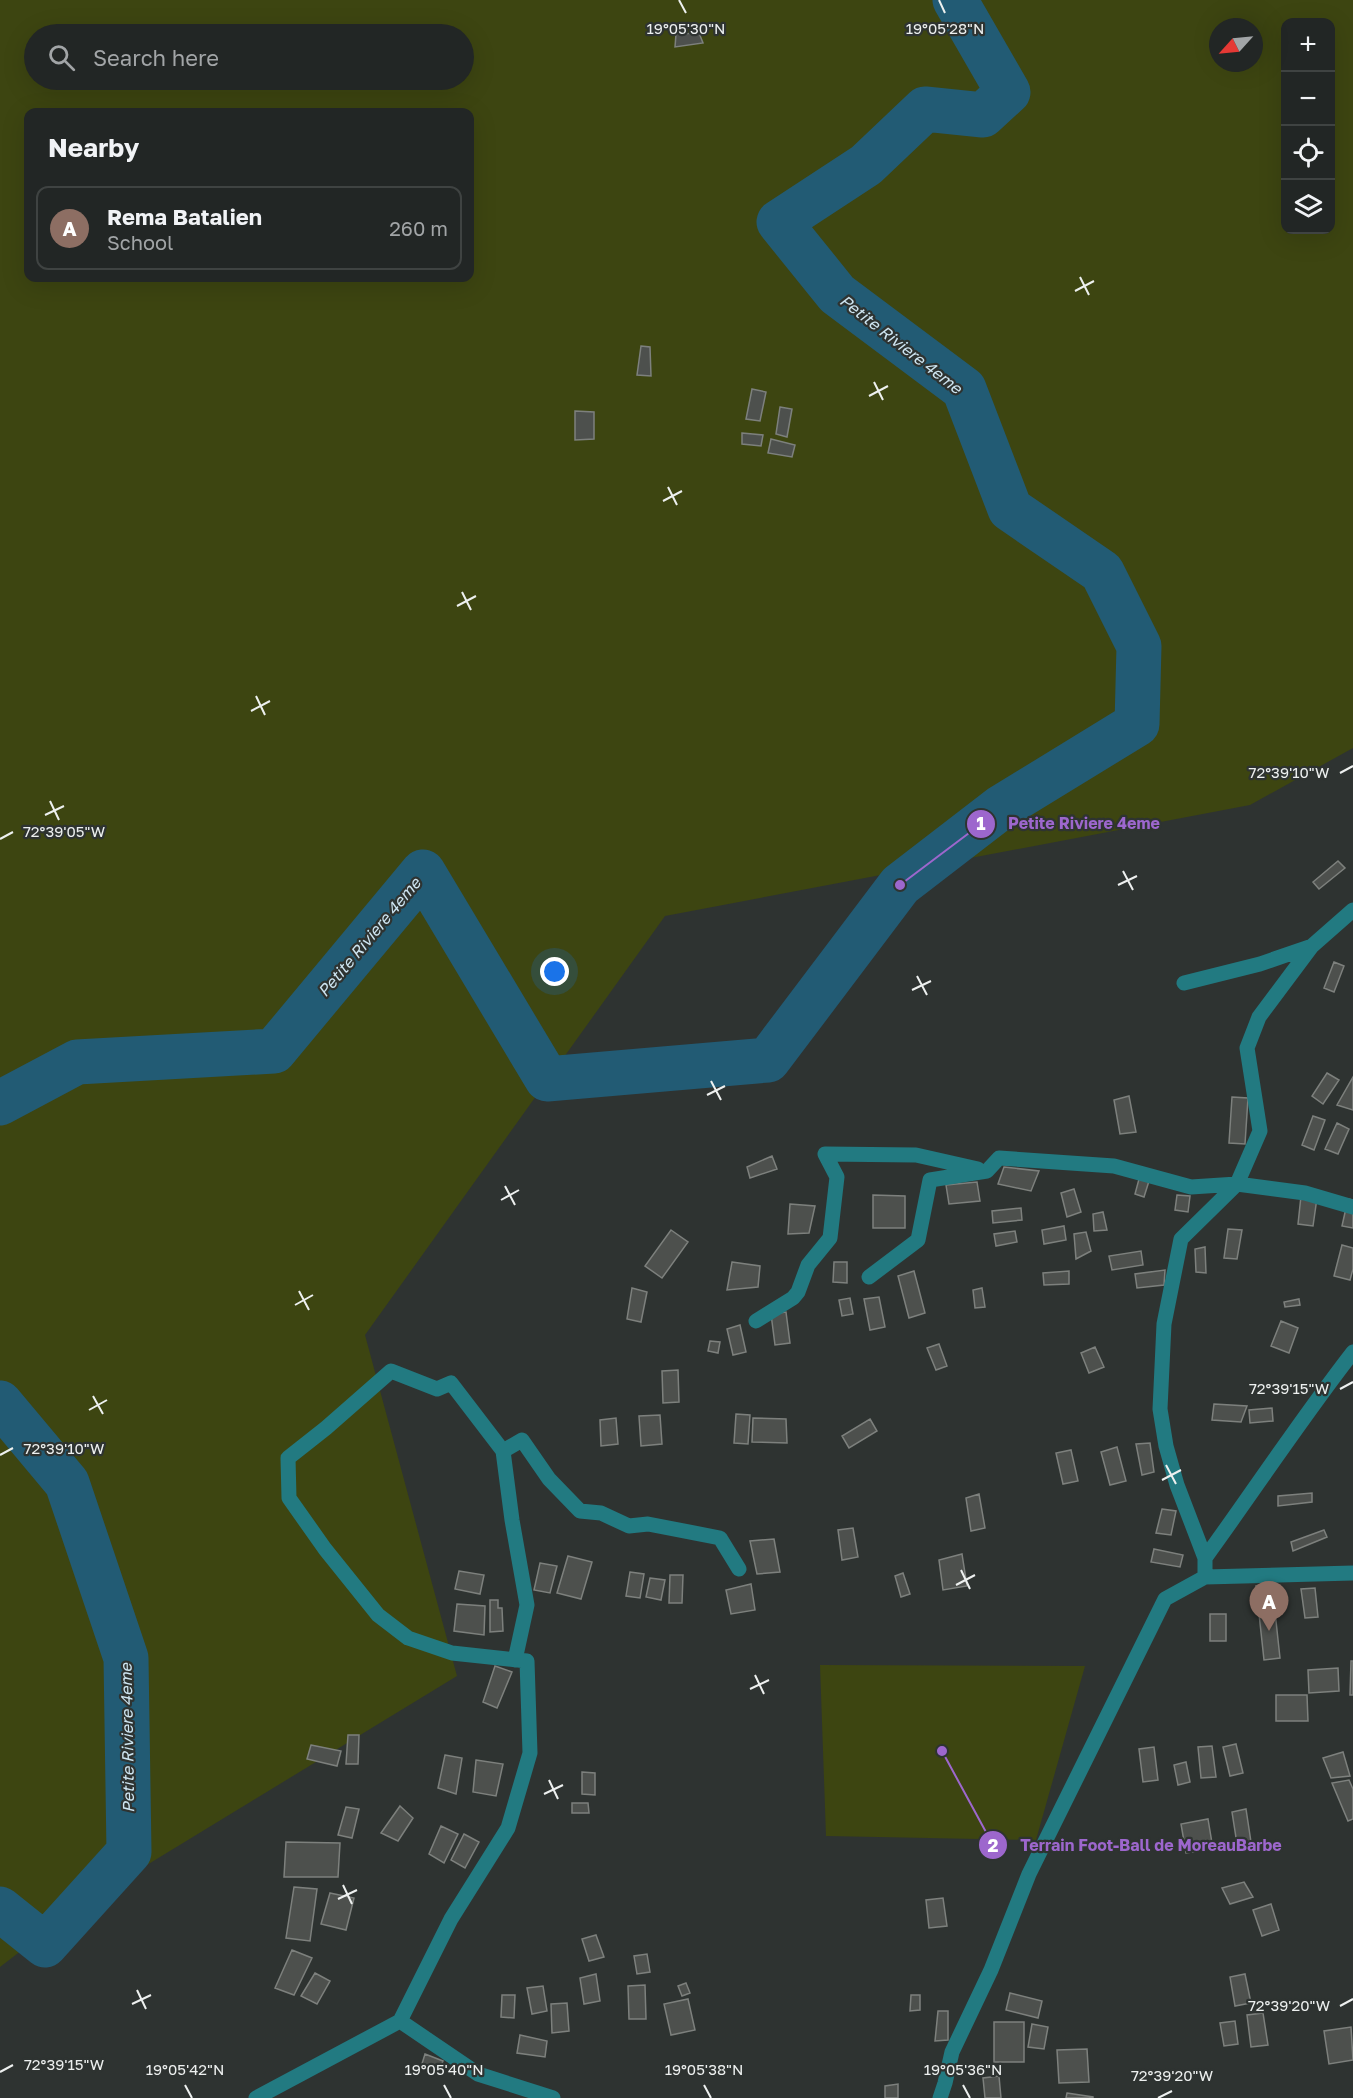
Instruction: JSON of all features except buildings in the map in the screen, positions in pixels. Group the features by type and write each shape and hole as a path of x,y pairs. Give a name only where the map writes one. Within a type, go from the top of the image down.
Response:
{"street":[{"path":"1205,1576 1205,1558 1177,1485 1166,1446 1160,1409 1164,1324 1181,1239 1237,1184 1260,1131 1247,1048 1259,1017 1311,946 1353,910"},
{"path":"1184,983 1260,964 1311,946"},
{"path":"756,1321 793,1298 798,1292 808,1265 830,1238 837,1177 825,1154 916,1155 987,1171"},
{"path":"869,1277 918,1240 930,1180 987,1171 999,1158 1113,1166 1191,1187 1237,1184 1305,1193 1353,1207"},
{"path":"1205,1558 1317,1399 1353,1353"},
{"path":"256,2098 400,2021 451,1919 508,1828 530,1753 527,1662 452,1653 408,1638 378,1615 326,1549 290,1498 288,1458 391,1371 437,1389 451,1383 503,1451 527,1605 515,1660"},
{"path":"503,1451 522,1440 549,1479 580,1511 601,1513 629,1526 648,1524 720,1538 739,1569"},
{"path":"940,2098 952,2052 991,1970 1029,1874 1165,1599 1205,1576 1353,1573"},
{"path":"400,2021 478,2074 552,2098"}],"green space":[{"path":"0,0 1353,0 1353,748 1250,805 665,916 365,1335 457,1676 78,1907 0,1967"},
{"path":"820,1665 1085,1666 1036,1840 826,1836"}],"waterway":[{"name":"Petite Riviere 4eme","path":"0,1103 77,1062 274,1051 423,872 547,1079 768,1060 900,885 1000,808 1137,724 1139,646 1102,572 1010,509 964,389 837,294 779,222 866,165 925,109 983,115 1008,92 955,0"},
{"name":"Petite Riviere 4eme","path":"0,1403 67,1483 126,1658 129,1852 45,1945 0,1909"}],"place":[{"name":"Petite Riviere 4eme","path":"900,885"},
{"name":"Rema Batalien","path":"1269,1631"},
{"name":"Terrain Foot-Ball de MoreauBarbe","path":"942,1751"}]}
